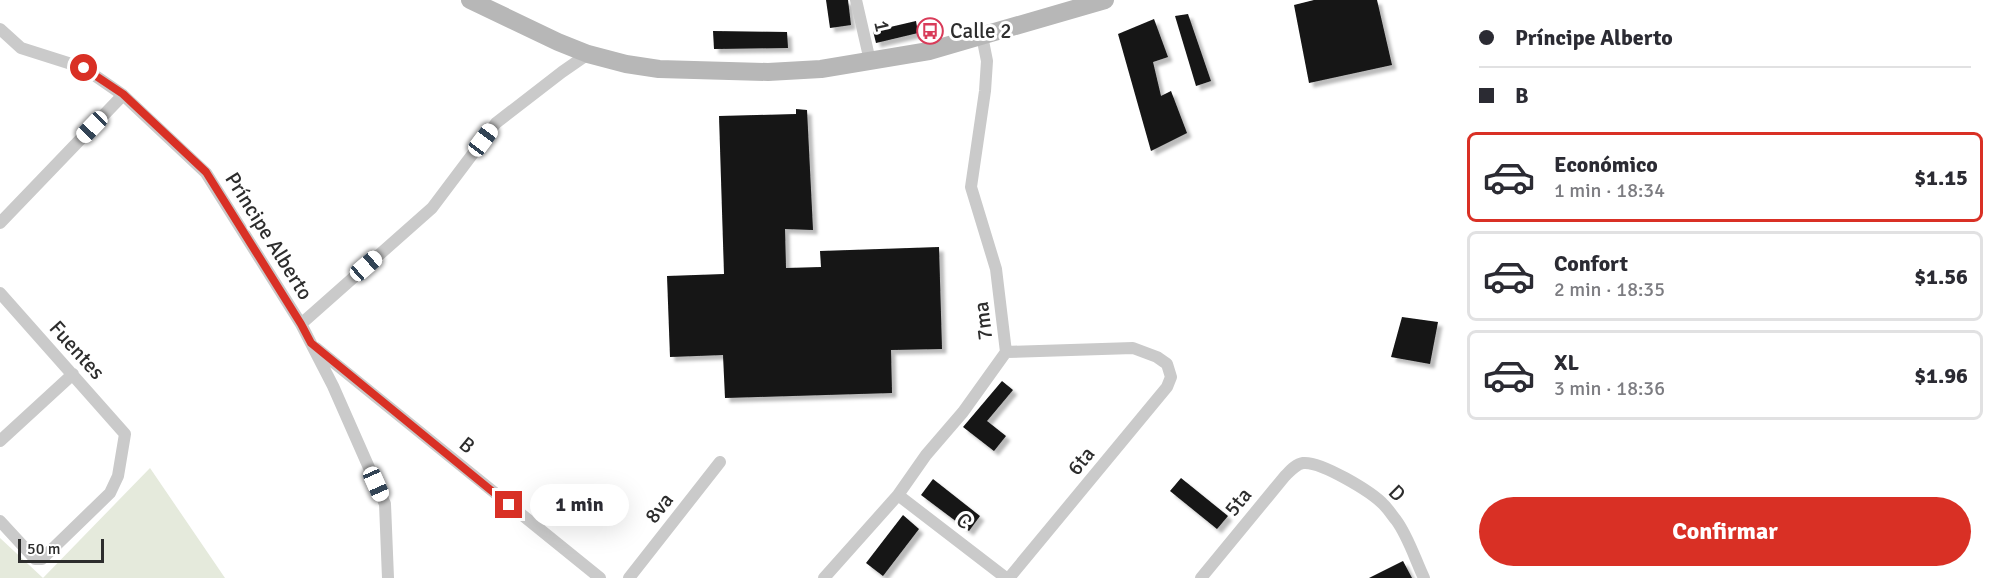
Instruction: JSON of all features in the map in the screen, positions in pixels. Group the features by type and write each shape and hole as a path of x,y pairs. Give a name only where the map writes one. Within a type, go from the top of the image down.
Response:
{"main road":[{"path":"470,0 558,42 588,54 626,64 659,69 768,72 821,69 929,51 1104,0"}],"street":[{"name":"1","path":"856,0 870,61"},
{"name":"Príncipe Alberto","path":"0,29 21,48 84,68 123,94 206,172 301,324 333,386 385,504 388,578"},
{"name":"7ma","path":"824,578 898,495 926,455 963,412 1006,352 996,269 971,187 985,91 987,61 982,36"},
{"path":"301,324 432,208 496,123 588,54"},
{"path":"0,223 123,94"},
{"name":"Fuentes","path":"0,293 125,434 118,476 110,493 42,559 35,559 0,521"},
{"name":"B","path":"311,343 600,578"},
{"name":"6ta","path":"1006,352 1133,348 1157,357 1167,364 1171,377 1167,387 1008,578"},
{"path":"0,441 73,374"},
{"name":"8va","path":"629,578 720,462"},
{"name":"5ta","path":"1201,578 1292,469 1302,463 1314,464"},
{"name":"D","path":"1314,464 1355,484 1384,504 1398,522 1424,578"},
{"name":"C","path":"898,495 1008,578"}],"shaded area":[{"path":"150,468 225,578 43,578"},
{"path":"0,538 43,578 0,578"}],"building":[{"path":"826,0 848,0 851,25 830,28"},
{"path":"1314,0 1377,0 1392,65 1309,83 1294,5"},
{"path":"1188,14 1211,81 1196,86 1175,16"},
{"path":"1154,19 1168,57 1153,62 1161,96 1171,91 1187,133 1151,151 1118,34"},
{"path":"916,21 918,33 876,43 873,31"},
{"path":"713,31 787,32 788,48 714,49"},
{"path":"796,109 807,110 813,230 785,229 786,268 821,267 820,251 939,247 942,349 891,350 892,393 725,398 723,355 670,357 667,276 724,274 719,116 796,114"},
{"path":"1402,317 1438,322 1430,364 1391,357"},
{"path":"1002,381 1013,390 987,421 1006,436 994,451 963,427"},
{"path":"1181,478 1228,516 1217,529 1170,491"},
{"path":"933,479 980,516 969,531 921,495"},
{"path":"903,515 919,529 883,576 866,563"},
{"path":"1403,561 1412,578 1369,578"}],"place":[{"name":"Calle 2","path":"930,31"}],"route":[{"path":"84,68 123,94 206,172 311,343 509,505"}]}
